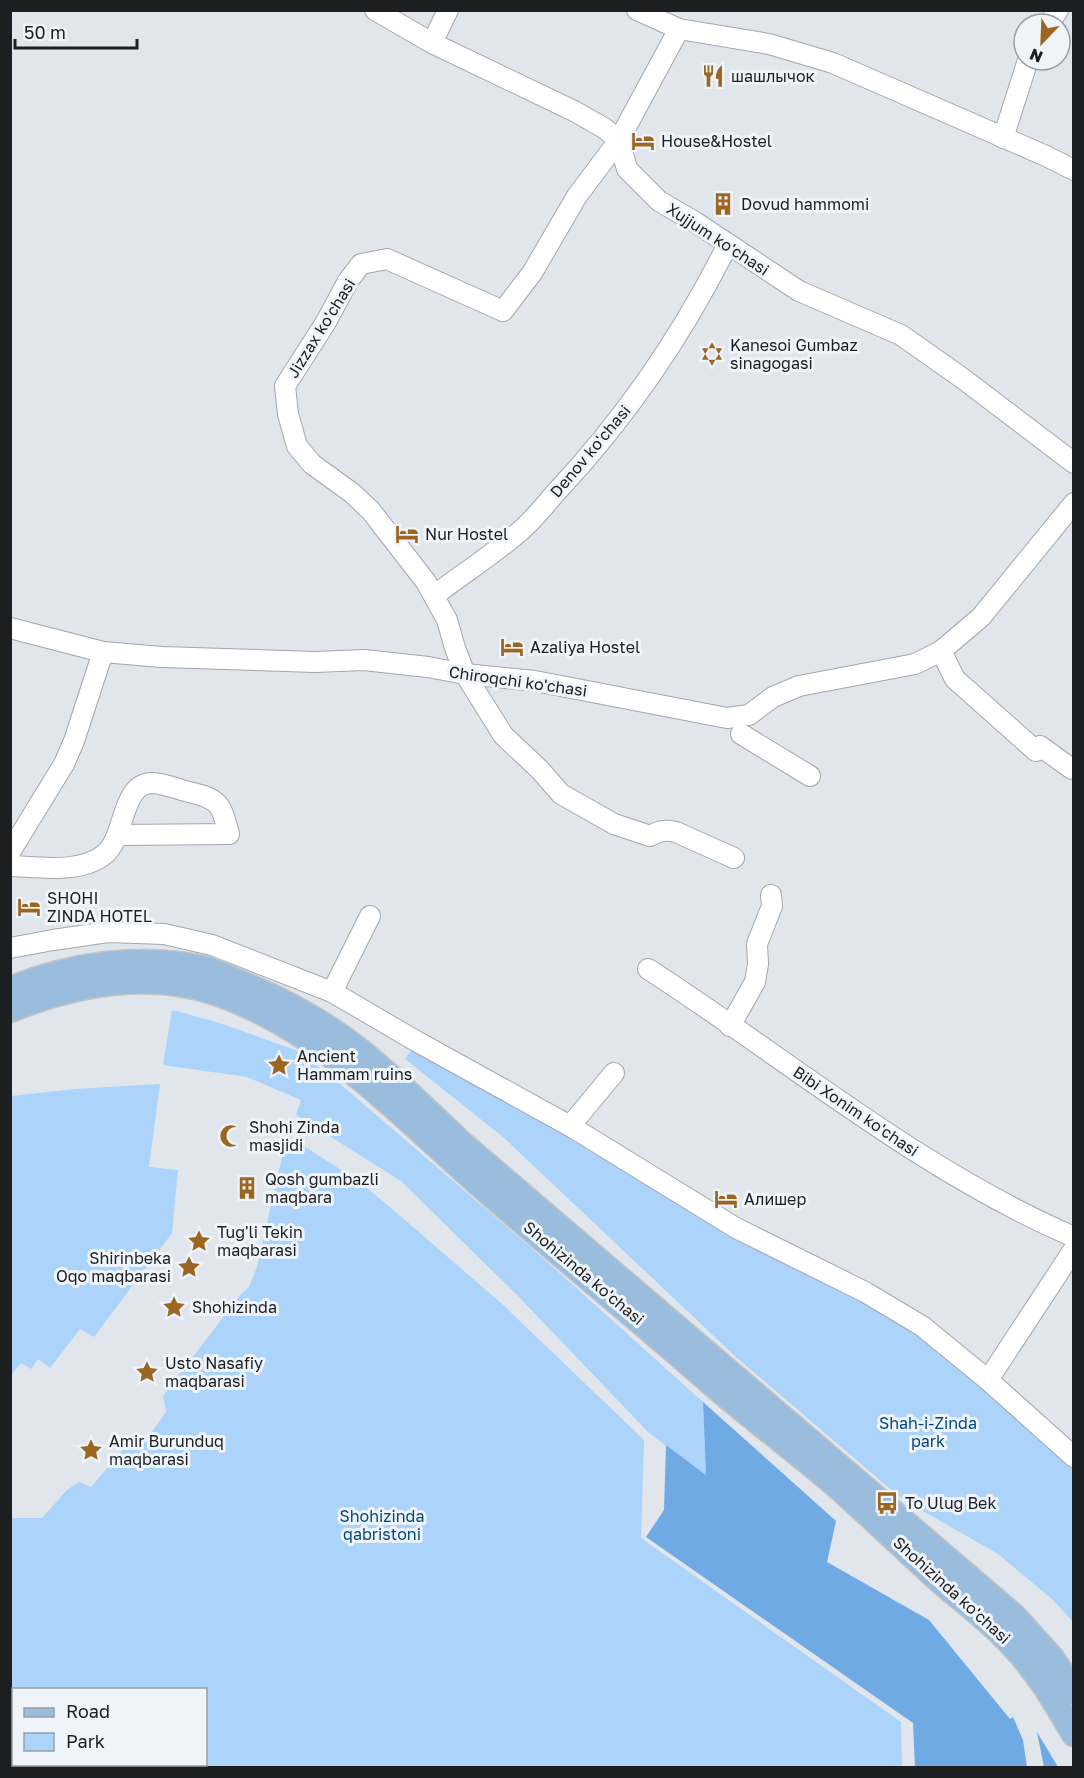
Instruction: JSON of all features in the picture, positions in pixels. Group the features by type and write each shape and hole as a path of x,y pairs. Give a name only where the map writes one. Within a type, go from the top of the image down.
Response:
{"main road":[{"name":"Shohizinda ko'chasi","path":"10,989 68,970 125,962 155,962 209,970 263,992 312,1018 357,1049 382,1070 460,1142 1014,1616 1052,1658 1074,1692"},
{"name":"Shohizinda ko'chasi","path":"10,1010 48,997 96,985 128,982 171,983 216,993 305,1036 343,1064 489,1194 829,1480 983,1616 1036,1672 1074,1734"}],"street":[{"path":"375,10 432,43 574,111 604,128 619,140"},
{"path":"432,43 448,10"},
{"path":"637,10 679,29 769,44 823,60 1074,170"},
{"name":"Jizzax ko'chasi","path":"679,29 619,140 577,196 532,273 504,311 387,259 361,264 348,281 326,322 285,386 288,414 297,446 312,464 352,493 371,511 435,595 447,620 465,674 503,735 540,770 561,794 614,824 650,836 658,831 676,832 734,858"},
{"path":"1003,138 1024,72"},
{"name":"Xujjum ko'chasi","path":"619,140 627,169 659,201 799,291 901,335 1074,463"},
{"name":"Denov ko'chasi","path":"435,595 521,531 592,454 612,429 665,351 712,275 728,244"},
{"name":"Chiroqchi ko'chasi","path":"10,628 104,652 162,657 303,662 364,660 536,681 727,718 749,715 772,697 799,686 915,664 941,651 981,617 1074,503"},
{"path":"941,651 955,679 989,710 1036,751 1040,746 1072,769"},
{"path":"10,852 64,764 104,652"},
{"path":"741,734 810,776"},
{"path":"10,866 51,868 87,864 106,854 119,835 125,811 136,788 145,783 155,783 210,797 222,810 229,834 119,835"},
{"path":"730,1026 755,982 758,944 772,906 771,895"},
{"path":"332,992 370,916"},
{"path":"10,948 108,933 164,934 212,945 332,992 570,1126 736,1228 865,1292 922,1326 1074,1457"},
{"name":"Bibi Xonim ko'chasi","path":"648,969 933,1164 1024,1215 1074,1237"},
{"path":"570,1126 614,1073"},
{"path":"987,1380 1074,1249"}],"green space":[{"path":"172,1010 220,1023 298,1051 333,1078 544,1259 703,1402 706,1475 649,1433 517,1295 401,1181 296,1115 301,1100 247,1077 163,1065"},
{"name":"Shah-i-Zinda park","path":"417,1041 907,1325 1065,1457 1073,1466 1073,1622 1053,1600 998,1554 902,1499 737,1358 503,1137 405,1059"},
{"path":"160,1084 149,1167 178,1170 172,1233 94,1337 80,1329 50,1368 38,1359 31,1369 21,1363 11,1375 11,1096 75,1089"},
{"name":"Shohizinda qabristoni","path":"287,1135 361,1183 398,1214 501,1303 644,1440 641,1538 901,1722 902,1767 11,1767 11,1518 42,1518 67,1490 79,1482 91,1487 132,1439 148,1437 166,1412 163,1396 241,1294 249,1287 257,1267"}],"shaded area":[{"path":"703,1402 836,1521 827,1562 929,1620 1010,1719 1013,1717 1023,1740 1027,1767 915,1767 913,1723 646,1537 664,1510 666,1445 706,1475"},
{"path":"1037,1732 1058,1767 1044,1767"}],"place":[{"name":"шашлычок","path":"713,76"},
{"name":"House&Hostel","path":"643,141"},
{"name":"Dovud hammomi","path":"723,204"},
{"name":"Kanesoi Gumbaz sinagogasi","path":"712,354"},
{"name":"Nur Hostel","path":"407,534"},
{"name":"Azaliya Hostel","path":"512,647"},
{"name":"SHOHI ZINDA HOTEL","path":"29,907"},
{"name":"Ancient Hammam ruins","path":"279,1065"},
{"name":"Shohi Zinda masjidi","path":"231,1136"},
{"name":"Qosh gumbazli maqbara","path":"247,1188"},
{"name":"Алишер","path":"726,1199"},
{"name":"Tug'li Tekin maqbarasi","path":"199,1241"},
{"name":"Shirinbeka Oqo maqbarasi","path":"189,1267"},
{"name":"Shohizinda","path":"174,1307"},
{"name":"Usto Nasafiy maqbarasi","path":"147,1372"},
{"name":"Amir Burunduq maqbarasi","path":"91,1450"},
{"name":"To Ulug Bek","path":"887,1503"}]}
